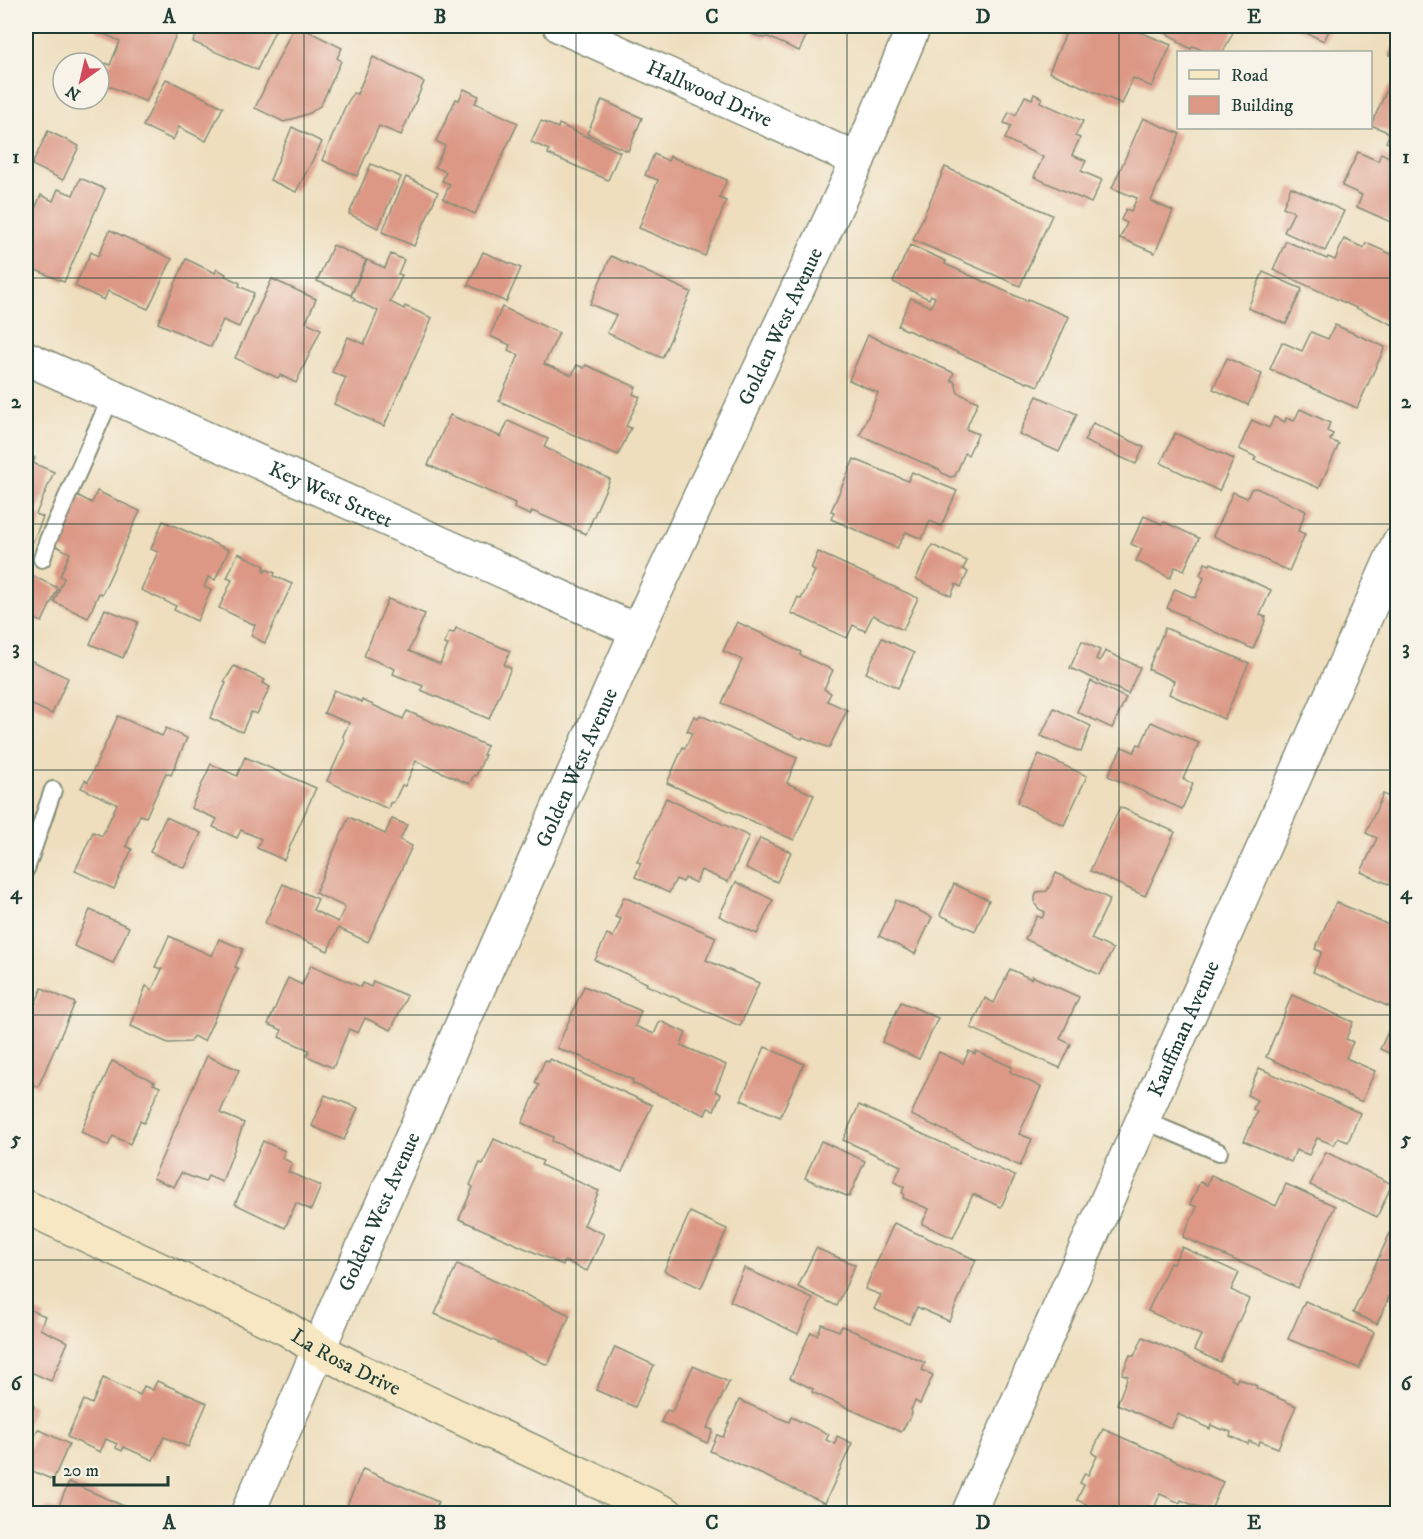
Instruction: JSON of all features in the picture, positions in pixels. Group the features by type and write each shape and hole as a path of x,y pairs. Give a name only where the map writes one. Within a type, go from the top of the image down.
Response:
{"street":[{"name":"Hallwood Drive","path":"560,26 858,160"},
{"name":"Golden West Avenue","path":"247,1514 636,631 858,160 914,26"},
{"name":"Key West Street","path":"26,358 636,631"},
{"name":"Kauffman Avenue","path":"968,1514 1398,544"},
{"name":"La Rosa Drive","path":"26,1207 287,1329 356,1369 667,1514"}],"lane":[{"path":"42,560 48,540 111,397"},
{"path":"26,868 53,790"},
{"path":"1143,1120 1219,1152"}],"building":[{"path":"26,26 35,26 26,46"},
{"path":"100,26 180,26 146,102 111,87 111,63 120,41 97,31"},
{"path":"201,26 277,26 257,70 193,42"},
{"path":"294,26 342,48 337,58 341,61 321,105 310,113 284,122 255,108"},
{"path":"742,26 811,26 799,51 768,37 754,35 753,30"},
{"path":"1069,26 1083,30 1085,26 1143,26 1140,32 1171,45 1152,87 1133,78 1122,104 1049,72"},
{"path":"1151,26 1236,26 1224,51 1204,51 1193,46 1191,49 1178,42 1179,40"},
{"path":"1291,26 1331,26 1324,41"},
{"path":"1398,36 1398,59 1389,55"},
{"path":"373,57 424,82 401,135 379,126 357,176 322,160 344,109 353,93 357,94"},
{"path":"166,79 223,107 206,141 179,127 173,140 143,126"},
{"path":"1389,85 1398,89 1398,148 1386,142 1390,133 1372,125"},
{"path":"464,89 479,96 475,103 518,123 475,214 443,199 450,184 442,181 446,172 435,167 445,146 436,141 456,99 459,100"},
{"path":"1034,94 1042,98 1040,102 1083,121 1075,136 1080,138 1072,155 1086,161 1081,171 1102,180 1091,203 1034,177 1043,157 1005,139 1011,126 1004,123 1009,112 1016,115 1025,96 1032,99"},
{"path":"602,100 642,118 628,151 587,134"},
{"path":"1143,118 1180,134 1151,201 1173,211 1155,253 1120,238 1127,223 1121,220 1126,209 1131,211 1137,198 1112,188"},
{"path":"541,121 558,128 559,124 620,152 608,180 548,154 549,150 531,142"},
{"path":"292,127 322,142 296,192 270,180"},
{"path":"48,131 79,146 63,180 32,165"},
{"path":"1358,152 1378,161 1381,153 1398,161 1398,225 1357,207 1362,195 1342,186"},
{"path":"654,154 668,161 670,156 727,180 719,198 726,201 705,256 639,228 658,180 645,175"},
{"path":"371,164 401,177 378,228 349,214"},
{"path":"945,167 1052,215 1020,286 913,240"},
{"path":"406,177 438,192 414,246 382,232"},
{"path":"80,178 105,189 64,282 29,267 31,262 26,259 26,229 41,195 53,201 58,189 73,195"},
{"path":"1291,187 1344,211 1325,251 1284,232 1294,212 1283,207"},
{"path":"110,230 172,259 148,309 108,291 104,300 75,286 91,252 98,256"},
{"path":"1344,239 1364,248 1366,243 1398,257 1398,327 1273,270 1286,241 1327,259 1328,257 1335,260"},
{"path":"333,245 366,260 351,295 317,281"},
{"path":"910,245 946,261 945,264 1069,317 1038,386 898,326 911,298 931,307 935,297 931,295 929,299 893,282"},
{"path":"483,252 521,268 506,302 468,285"},
{"path":"391,254 404,260 398,274 402,275 390,302 432,318 384,426 334,404 346,378 332,372 348,337 364,344 378,311 354,300 355,298 351,296 367,260 385,268"},
{"path":"611,256 691,292 662,358 607,333 616,315 590,304"},
{"path":"186,259 215,273 217,269 226,274 225,276 240,283 239,286 254,293 239,327 223,320 211,347 158,323"},
{"path":"1263,272 1302,289 1286,324 1248,308"},
{"path":"272,279 316,299 306,322 321,329 296,383 280,375 278,378 235,358"},
{"path":"502,307 559,333 544,364 572,375 577,365 584,368 586,365 636,387 633,394 640,397 626,426 631,428 618,455 499,401 519,355 508,350 510,345 490,336"},
{"path":"1335,325 1385,347 1357,408 1270,369 1282,342 1302,351 1311,332 1328,339"},
{"path":"868,335 954,373 951,380 955,382 958,393 978,402 966,429 978,434 968,455 965,453 955,476 950,477 940,470 860,435 878,393 849,380"},
{"path":"1227,358 1262,374 1248,405 1213,389"},
{"path":"1037,396 1077,414 1059,452 1019,434"},
{"path":"1300,409 1330,423 1327,431 1333,434 1330,440 1339,444 1319,488 1254,460 1256,457 1239,449 1252,420 1269,428 1274,417 1285,422 1286,418 1294,421"},
{"path":"450,415 501,437 508,421 548,439 544,447 610,479 586,534 532,511 530,515 514,508 515,503 428,465"},
{"path":"1093,423 1144,447 1136,464 1084,441"},
{"path":"1175,433 1234,459 1219,491 1161,463"},
{"path":"26,453 35,458 33,463 54,472 36,514 43,517 26,559"},
{"path":"854,459 908,481 912,472 957,491 941,526 930,521 922,539 906,532 897,548 831,519 834,512 831,511"},
{"path":"1256,488 1306,511 1298,531 1305,534 1289,571 1213,536 1233,492 1247,498 1251,489"},
{"path":"97,491 140,511 102,594 99,593 88,618 54,602 64,578 60,576 70,553 54,545 77,495 92,503"},
{"path":"1144,516 1162,524 1164,522 1199,538 1184,570 1175,567 1170,578 1136,561 1142,549 1131,544"},
{"path":"163,521 229,550 215,580 208,577 204,587 211,590 197,621 174,610 176,606 141,590 158,552 151,549"},
{"path":"932,545 967,561 963,569 968,572 961,587 956,584 951,596 916,579"},
{"path":"818,552 918,598 903,630 873,615 865,631 853,625 847,638 791,613 798,597 801,599 815,571 811,569"},
{"path":"238,553 265,566 263,571 265,572 266,569 275,573 274,576 292,584 265,643 251,636 255,625 219,608 232,580 227,578"},
{"path":"1205,563 1210,565 1211,563 1271,590 1260,615 1266,617 1264,624 1253,649 1167,608 1175,589 1195,598 1204,578 1200,575"},
{"path":"27,573 58,588 42,622 26,615"},
{"path":"388,599 425,614 409,651 440,664 448,645 444,644 449,632 454,633 456,628 510,651 504,665 511,668 489,719 421,690 423,686 393,674 395,669 364,656"},
{"path":"105,609 138,622 123,658 90,644"},
{"path":"737,622 833,670 824,689 831,693 827,701 847,710 829,748 803,737 802,739 722,703 742,660 723,651"},
{"path":"1165,628 1249,663 1224,719 1169,694 1174,681 1148,669"},
{"path":"882,638 914,653 898,688 866,673"},
{"path":"1082,641 1100,650 1096,659 1100,661 1105,651 1140,667 1128,694 1070,668"},
{"path":"30,660 68,678 52,714 26,702 26,670"},
{"path":"234,666 265,680 263,683 270,687 257,714 251,712 242,732 210,718 226,683 224,682"},
{"path":"1091,681 1126,698 1112,728 1077,712"},
{"path":"334,690 403,719 407,711 487,746 476,776 474,775 469,784 416,761 405,786 402,785 388,809 327,781 345,741 343,736 349,723 324,713"},
{"path":"1054,708 1091,726 1081,752 1041,736"},
{"path":"700,715 797,758 787,783 814,795 794,840 667,783 692,733 687,731 694,716 698,718"},
{"path":"118,716 162,736 166,728 187,738 171,775 166,773 146,817 140,815 126,846 132,849 114,889 75,871 93,832 102,836 117,804 81,788 85,780 88,782"},
{"path":"1151,722 1199,743 1183,779 1193,784 1182,809 1108,776 1122,747 1134,752 1138,744 1141,745"},
{"path":"1039,754 1087,776 1064,825 1017,803"},
{"path":"245,757 316,788 284,860 257,848 261,839 241,830 237,838 213,827 217,819 191,808 211,764 237,776"},
{"path":"1383,794 1398,801 1398,888 1361,872 1377,838 1366,833"},
{"path":"666,798 749,836 728,882 701,870 696,883 685,878 683,882 676,879 669,893 635,877 641,863 637,862"},
{"path":"1120,807 1175,832 1145,896 1090,871"},
{"path":"166,817 201,833 185,868 150,852"},
{"path":"349,817 385,834 392,819 407,825 400,840 412,846 368,942 338,928 328,951 265,923 283,884 318,899 313,910 338,922 345,907 315,893"},
{"path":"760,838 791,852 777,882 746,868"},
{"path":"1056,873 1110,899 1091,939 1113,949 1100,975 1025,939 1037,916 1042,918 1045,912 1035,904 1037,892 1047,891"},
{"path":"736,882 773,900 757,934 719,916"},
{"path":"954,884 989,900 975,931 940,915"},
{"path":"624,897 716,937 706,960 759,983 740,1026 595,960 607,934 613,937 621,919 615,917"},
{"path":"896,900 932,917 915,954 879,936"},
{"path":"1336,902 1398,929 1398,1011 1313,972 1322,952 1315,949"},
{"path":"90,910 129,927 113,963 74,946"},
{"path":"169,936 212,956 219,939 243,949 235,967 238,968 204,1041 193,1036 190,1042 168,1043 131,1026 146,986 152,990 162,969 155,967"},
{"path":"311,965 361,987 363,983 371,987 373,981 407,996 391,1030 365,1018 358,1033 349,1029 333,1068 307,1056 309,1050 279,1037 282,1030 268,1024 288,978 302,985"},
{"path":"1010,969 1079,997 1060,1039 1071,1044 1060,1068 971,1028 985,998 994,1003"},
{"path":"584,986 641,1011 635,1026 654,1034 660,1021 686,1033 681,1045 726,1065 715,1091 721,1094 714,1110 708,1108 705,1115 632,1083 633,1080 557,1048"},
{"path":"42,988 75,1003 38,1087 26,1081 26,1026"},
{"path":"1292,995 1353,1022 1346,1039 1353,1042 1346,1058 1375,1071 1362,1102 1266,1057"},
{"path":"901,1002 938,1018 919,1059 882,1042"},
{"path":"1394,1019 1398,1021 1398,1057 1380,1049"},
{"path":"765,1047 804,1064 780,1117 741,1100"},
{"path":"969,1051 975,1054 976,1051 1012,1067 1010,1072 1041,1087 1019,1134 1032,1139 1020,1166 911,1115 939,1052 963,1063"},
{"path":"207,1056 239,1070 220,1113 244,1123 222,1182 208,1176 205,1182 181,1173 174,1187 153,1178"},
{"path":"550,1059 652,1105 622,1172 552,1141 553,1137 522,1123 539,1085 535,1083 545,1060 549,1062"},
{"path":"112,1061 155,1082 153,1084 160,1087 144,1123 140,1121 130,1144 113,1136 108,1146 81,1132"},
{"path":"1259,1068 1360,1113 1348,1142 1338,1138 1334,1145 1317,1138 1309,1155 1296,1150 1291,1162 1244,1141 1257,1112 1253,1109 1257,1100 1247,1095"},
{"path":"325,1095 358,1108 344,1140 312,1126"},
{"path":"859,1105 1015,1176 1001,1207 973,1194 953,1238 922,1224 929,1209 903,1198 904,1187 894,1182 901,1166 843,1140"},
{"path":"494,1139 543,1161 541,1165 599,1191 584,1225 604,1234 587,1271 565,1261 563,1265 459,1219 473,1187 470,1185 480,1163 483,1164"},
{"path":"263,1141 285,1151 282,1158 292,1163 288,1172 321,1186 311,1210 296,1203 285,1228 235,1204"},
{"path":"821,1141 865,1161 849,1197 805,1178"},
{"path":"1326,1152 1392,1184 1377,1217 1310,1185"},
{"path":"1211,1175 1276,1206 1286,1184 1335,1206 1298,1288 1183,1237 1197,1207 1190,1204 1200,1182 1207,1185"},
{"path":"690,1212 727,1229 701,1288 664,1271"},
{"path":"894,1223 976,1260 949,1321 917,1307 909,1324 874,1309 881,1295 865,1289"},
{"path":"1391,1231 1398,1234 1398,1301 1389,1297 1377,1324 1353,1313"},
{"path":"1182,1247 1239,1273 1231,1290 1249,1299 1220,1362 1194,1350 1201,1335 1148,1311 1170,1263 1173,1264"},
{"path":"816,1248 855,1265 837,1306 798,1287"},
{"path":"457,1264 570,1315 548,1365 435,1314"},
{"path":"744,1268 813,1299 798,1334 730,1301"},
{"path":"1305,1301 1374,1332 1359,1368 1288,1339"},
{"path":"26,1308 45,1316 40,1329 68,1342 51,1381 26,1370"},
{"path":"822,1324 839,1331 842,1326 925,1363 922,1370 933,1375 920,1404 915,1401 911,1416 901,1432 812,1392 813,1389 790,1378 811,1332 817,1335"},
{"path":"1143,1337 1232,1377 1231,1379 1236,1382 1238,1378 1296,1406 1278,1448 1260,1441 1258,1445 1249,1441 1248,1444 1230,1436 1231,1432 1211,1425 1210,1429 1178,1414 1171,1428 1117,1404 1128,1376 1122,1374 1130,1355 1134,1356"},
{"path":"615,1347 654,1365 635,1407 596,1390"},
{"path":"693,1366 729,1382 707,1428 713,1430 707,1443 661,1422 667,1410 672,1412"},
{"path":"103,1378 140,1395 144,1386 153,1390 157,1381 207,1403 188,1447 164,1437 153,1460 124,1447 122,1451 116,1448 117,1444 106,1439 100,1452 67,1437 84,1400 92,1404"},
{"path":"739,1400 789,1422 791,1417 829,1434 826,1440 835,1444 837,1436 852,1443 825,1503 710,1451 717,1435 723,1437"},
{"path":"26,1402 34,1406 26,1426"},
{"path":"38,1429 69,1444 53,1480 26,1468 26,1457"},
{"path":"1103,1429 1223,1482 1210,1512 1160,1494 1152,1514 1140,1510 1138,1514 1108,1514 1077,1500 1084,1485 1080,1483 1085,1473 1088,1475 1097,1456 1092,1453"},
{"path":"363,1469 438,1502 433,1514 343,1514"},
{"path":"69,1482 142,1514 44,1514 47,1506 57,1510"}]}
